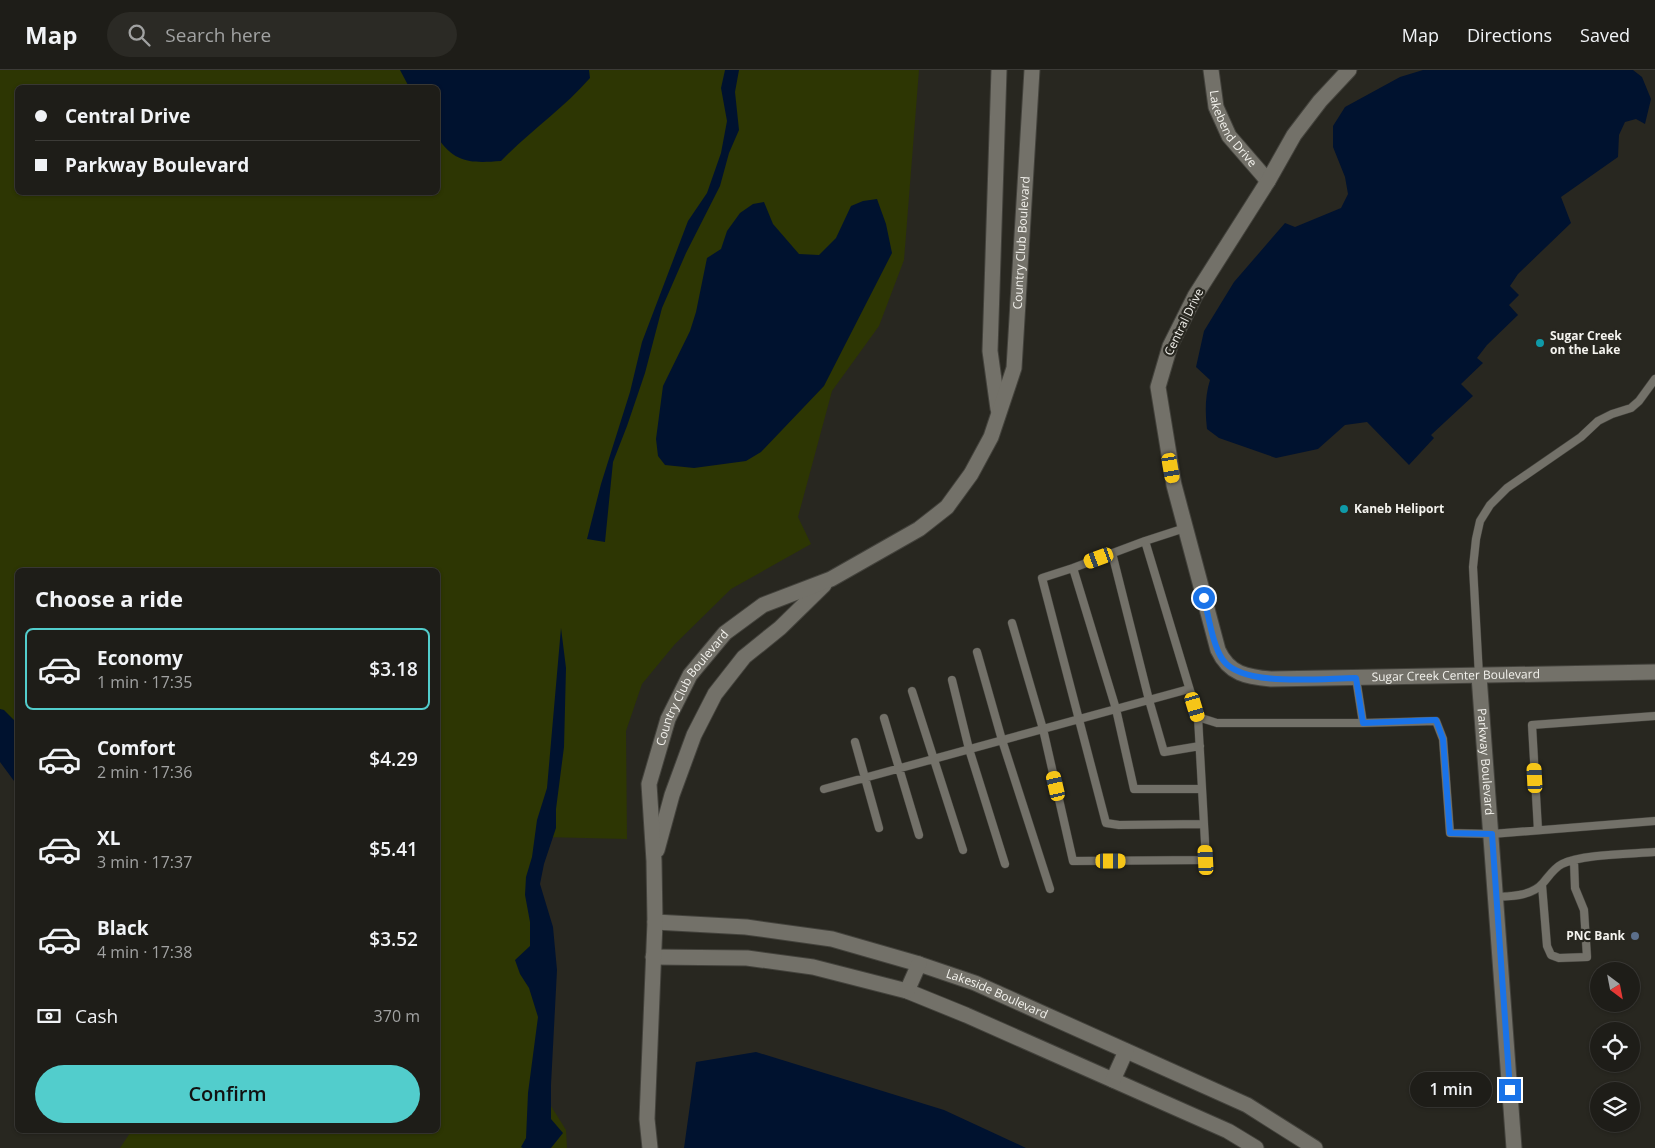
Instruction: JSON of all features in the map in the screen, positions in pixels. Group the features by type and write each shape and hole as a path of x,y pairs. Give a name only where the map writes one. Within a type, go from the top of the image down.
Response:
{"street":[{"name":"Country Club Boulevard","path":"998,413 990,351 999,70"},
{"name":"Country Club Boulevard","path":"650,1148 647,1119 654,922 654,861 649,784 668,719 690,675 725,633 764,605 831,579 919,529 947,507 971,474 992,437 998,413 1014,368 1032,70"},
{"name":"Lakebend Drive","path":"1211,70 1216,107 1229,136 1268,181"},
{"name":"Central Drive","path":"1230,668 1222,659 1218,650 1185,528 1174,485 1158,387 1170,346 1195,296 1268,181 1294,135 1320,101 1349,70"},
{"name":"Country Club Boulevard","path":"654,861 672,795 694,735 715,694 744,657 780,628 831,579"},
{"name":"Sugar Creek Center Boulevard","path":"1230,668 1241,674 1271,679 1655,672"},
{"name":"Parkway Boulevard","path":"1479,676 1514,1148"},
{"name":"Lakeside Boulevard","path":"654,922 746,927 832,939 919,964 975,983 1247,1106 1315,1148"},
{"path":"653,957 747,958 813,968 907,992 966,1015 1228,1130 1256,1148"},
{"path":"907,992 919,964"},
{"path":"1114,1080 1126,1051"}],"lane":[{"path":"1479,676 1473,567 1480,521 1490,505 1507,488 1580,437 1598,421 1631,408 1639,401 1655,379"},
{"path":"1185,528 1042,578 1106,823 1119,825 1204,824"},
{"path":"1012,623 1043,729 1073,861 1206,860 1198,717 1145,541"},
{"path":"1112,553 1164,752 1200,746"},
{"path":"1073,568 1116,709 1134,789 1202,789"},
{"path":"977,652 1002,740 1050,889"},
{"path":"1356,678 1363,723"},
{"path":"952,680 969,749 1005,864"},
{"path":"824,789 1189,688"},
{"path":"912,691 963,850"},
{"path":"1538,830 1532,725 1655,716"},
{"path":"1198,717 1217,723 1363,723 1436,720 1443,739 1450,833 1492,834 1655,821"},
{"path":"884,718 919,836"},
{"path":"855,742 879,828"},
{"path":"1496,897 1526,894 1542,885 1550,874 1563,864 1584,858 1655,852"},
{"path":"1542,885 1547,946 1551,955 1559,958 1587,957 1584,910 1575,888 1574,861"}],"green space":[{"path":"0,70 919,70 904,260 879,326 832,391 798,517 811,544 731,589 675,644 642,684 626,731 627,839 543,837 533,890 546,1098 566,1130 567,1148 120,1148 130,1133 440,1133 440,568 15,568 15,752 0,735"}],"water":[{"path":"400,70 589,70 590,78 569,100 501,161 482,162 465,160 458,157 444,147 440,141 440,85 408,85"},
{"path":"725,70 739,70 735,92 739,130 729,153 720,186 686,253 662,308 645,373 613,462 605,542 587,539 601,484 630,392 642,342 688,221 707,193 721,153 727,121 721,88"},
{"path":"1423,70 1633,70 1642,77 1651,99 1645,124 1636,119 1625,122 1619,135 1618,157 1561,197 1571,223 1518,274 1510,286 1519,295 1509,305 1518,315 1487,345 1477,358 1483,363 1461,384 1473,396 1431,435 1434,438 1409,465 1367,422 1345,425 1318,449 1276,458 1219,438 1207,429 1206,404 1210,380 1196,367 1204,331 1234,282 1285,223 1295,227 1341,208 1348,194 1345,177 1333,147 1333,126 1345,107 1400,77"},
{"path":"877,199 886,224 892,253 824,386 761,452 746,461 694,468 665,465 658,456 656,439 663,386 690,331 696,312 707,258 721,249 727,231 740,213 753,204 764,202 773,224 799,254 819,255 836,238 851,206 863,201"},
{"path":"561,628 566,668 564,747 556,809 556,828 544,864 540,884 553,927 557,970 551,1119 563,1133 551,1148 523,1148 521,1147 526,1138 528,1093 538,1017 529,988 520,974 515,960 530,946 530,922 525,895 526,877 532,857 537,820 547,788"},
{"path":"0,709 4,710 15,721 15,782 0,762"},
{"path":"756,1052 944,1110 1026,1148 684,1148 696,1062"}],"place":[{"name":"Sugar Creek on the Lake","path":"1540,343"},
{"name":"Kaneb Heliport","path":"1344,509"},
{"name":"PNC Bank","path":"1635,936"}],"route":[{"path":"1204,598 1222,659 1230,668 1241,674 1271,679 1356,678 1363,723 1436,720 1443,739 1450,833 1492,834 1510,1090"}]}
